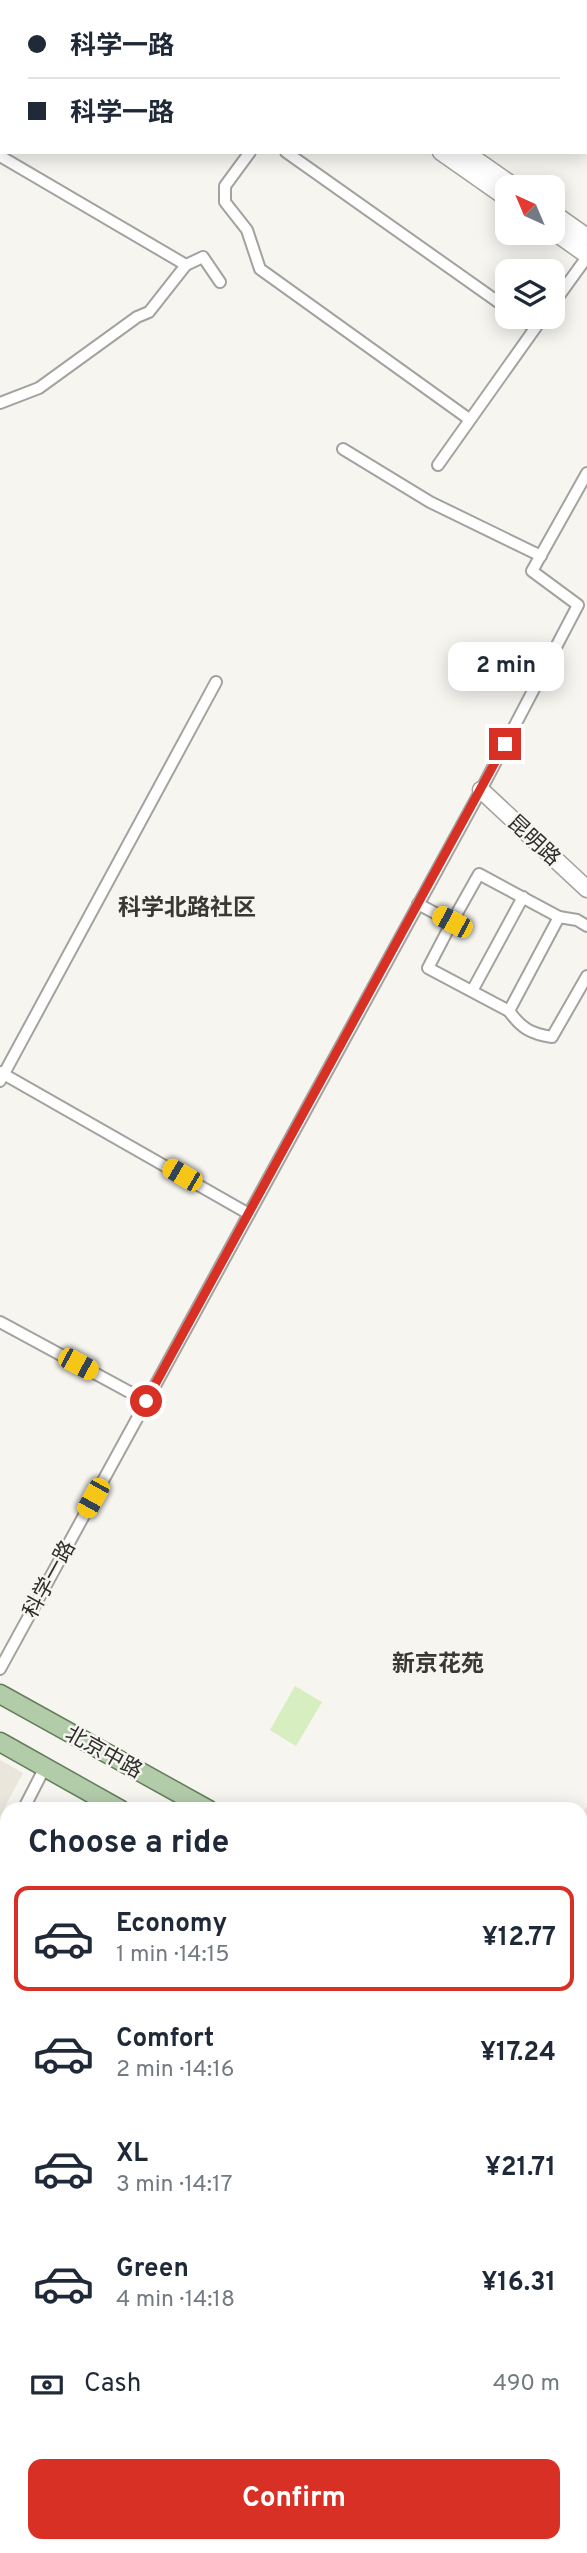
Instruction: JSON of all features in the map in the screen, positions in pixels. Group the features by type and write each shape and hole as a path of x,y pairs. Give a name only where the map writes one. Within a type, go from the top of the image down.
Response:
{"main road":[{"name":"北京中路","path":"0,1694 195,1802"},
{"name":"北京中路","path":"0,1742 107,1802"}],"street":[{"path":"249,154 225,186 225,202 247,230 260,269 469,419"},
{"path":"289,154 495,300"},
{"path":"444,154 495,190"},
{"path":"468,154 498,175"},
{"path":"0,156 186,265"},
{"path":"565,231 587,237"},
{"path":"565,235 587,256 565,287"},
{"path":"0,403 38,388 137,317 149,312 186,265 203,257 220,282"},
{"path":"438,465 534,329"},
{"path":"343,449 430,502 541,556 587,473"},
{"name":"科学一路","path":"0,1669 481,790 578,605 532,571 541,556"},
{"path":"216,682 1,1076 249,1214"},
{"name":"昆明路","path":"481,790 587,889"},
{"path":"587,926 577,920 559,917 479,874 428,968 509,1011 521,1027 536,1035 552,1037 587,976"},
{"path":"472,991 523,897"},
{"path":"418,904 452,922"},
{"path":"509,1011 559,917"},
{"path":"0,1322 146,1401"},
{"path":"27,1802 45,1767"}],"shaded area":[{"path":"0,1760 23,1773 7,1802 0,1802"}],"green space":[{"path":"295,1686 322,1702 296,1746 270,1730"}],"district":[{"name":"科学北路社区","path":"187,907"},
{"name":"新京花苑","path":"438,1663"}],"route":[{"path":"146,1401 505,744"}]}
